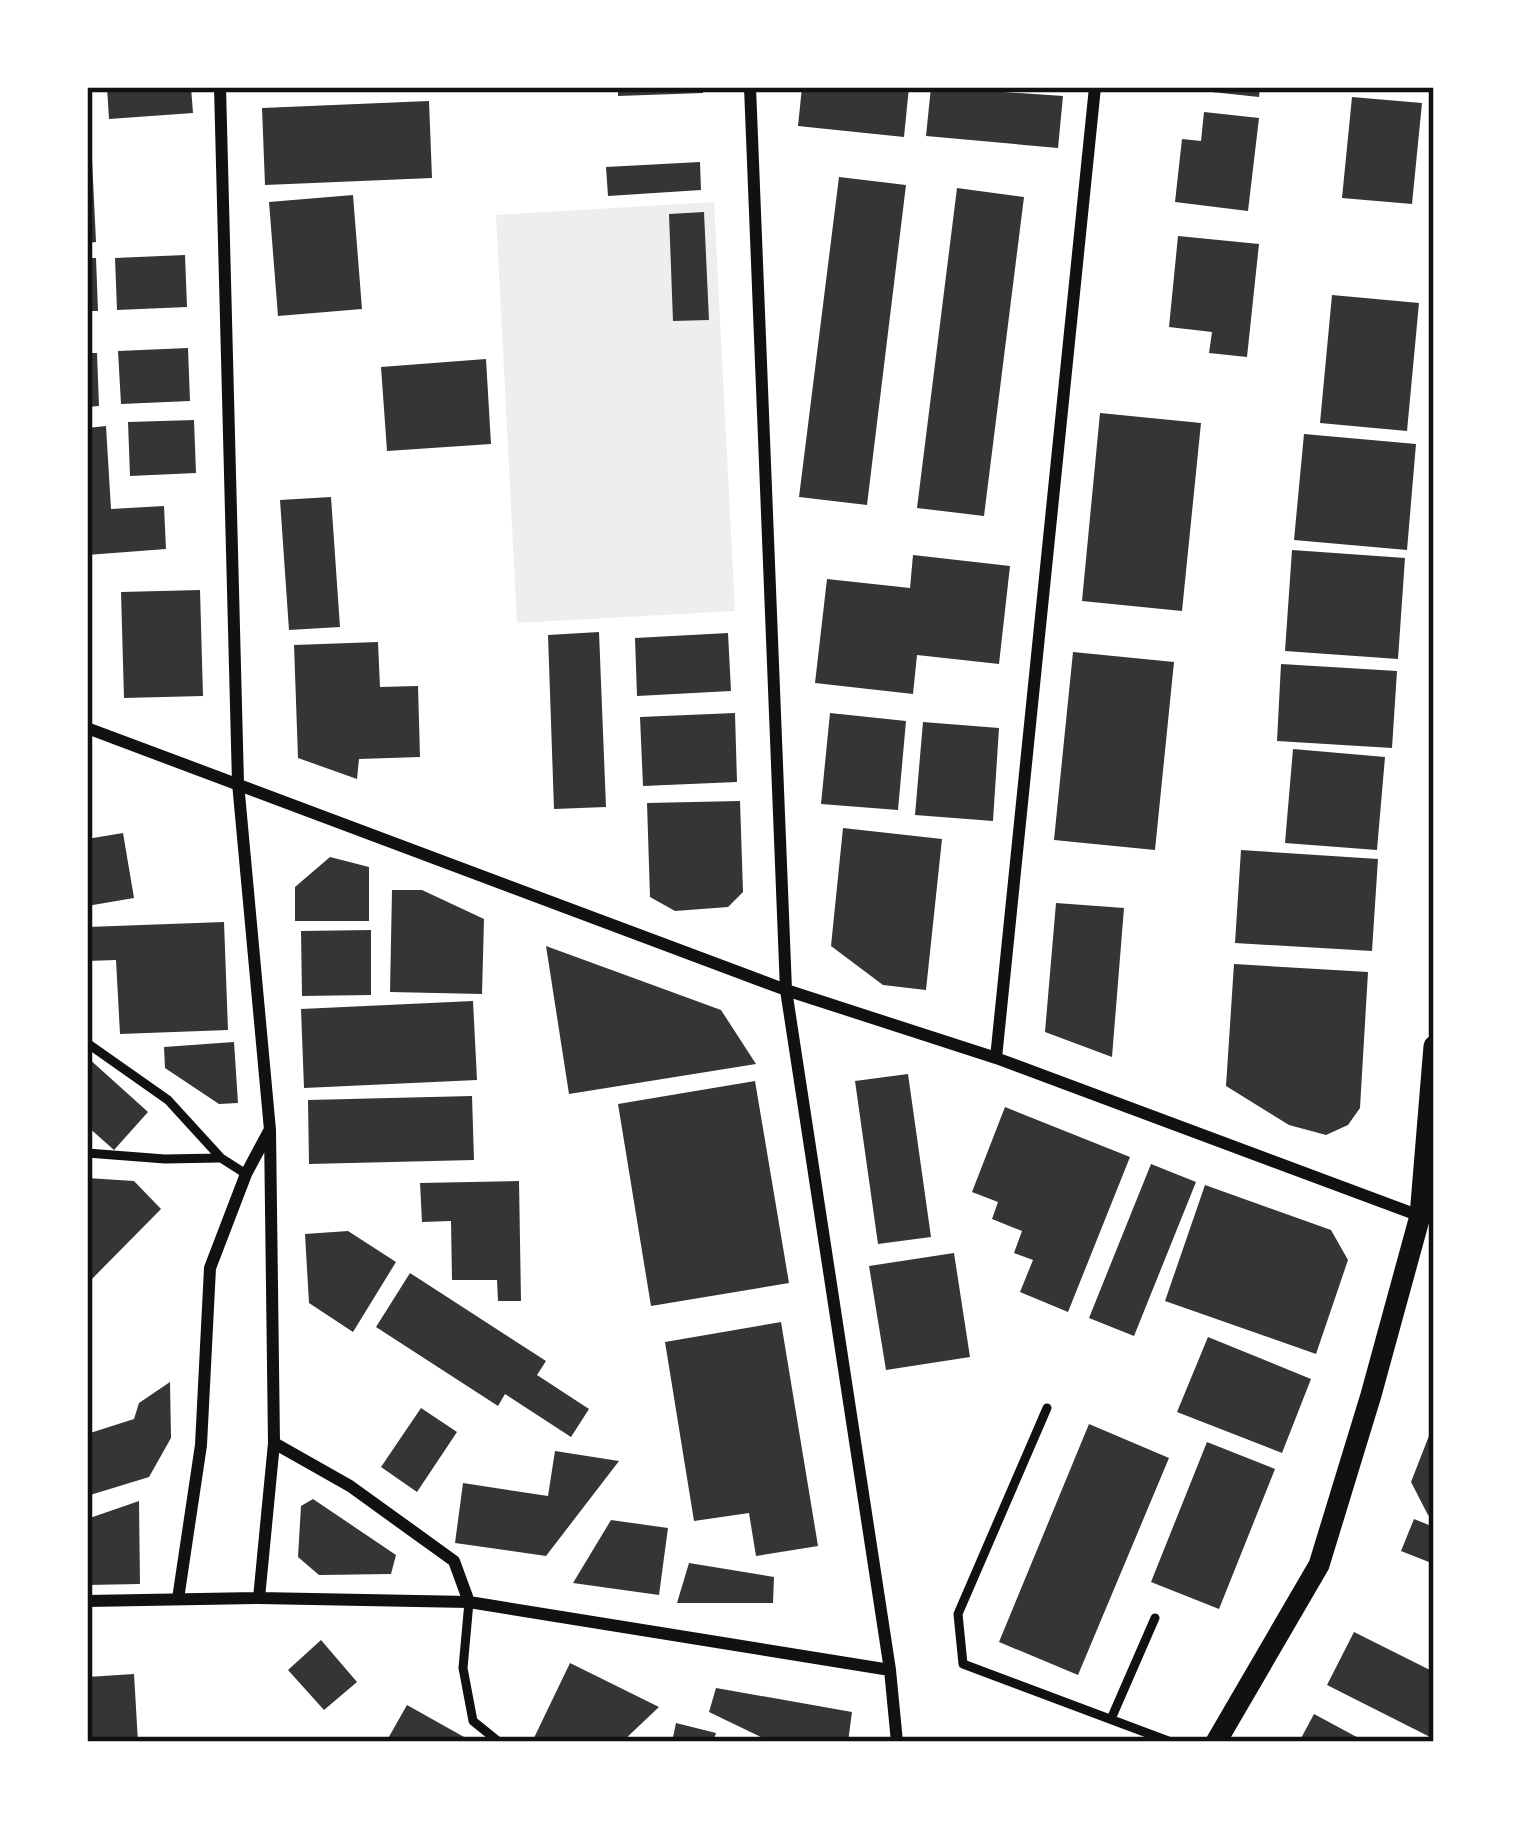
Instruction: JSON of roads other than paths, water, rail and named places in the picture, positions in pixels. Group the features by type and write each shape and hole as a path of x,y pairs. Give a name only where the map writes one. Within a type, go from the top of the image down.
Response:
{"street":[{"path":"220,87 238,783 270,1130 274,1443 259,1598"},
{"path":"750,87 786,990 890,1670 896,1742"},
{"path":"996,1058 1095,87"},
{"path":"87,728 786,990 996,1058 1427,1219"},
{"path":"1216,1742 1319,1565 1427,1219 1434,1046"},
{"path":"178,1599 201,1445 210,1268 246,1174 270,1130"},
{"path":"274,1443 350,1486 454,1561 469,1602"},
{"path":"87,1601 469,1602 890,1670"}],"lane":[{"path":"87,1043 168,1100 220,1158 246,1174"},
{"path":"87,1153 220,1158"},
{"path":"1047,1408 958,1613 963,1664 1171,1742"},
{"path":"469,1602 463,1668 473,1721 499,1742"},
{"path":"1111,1720 1155,1618"}]}
